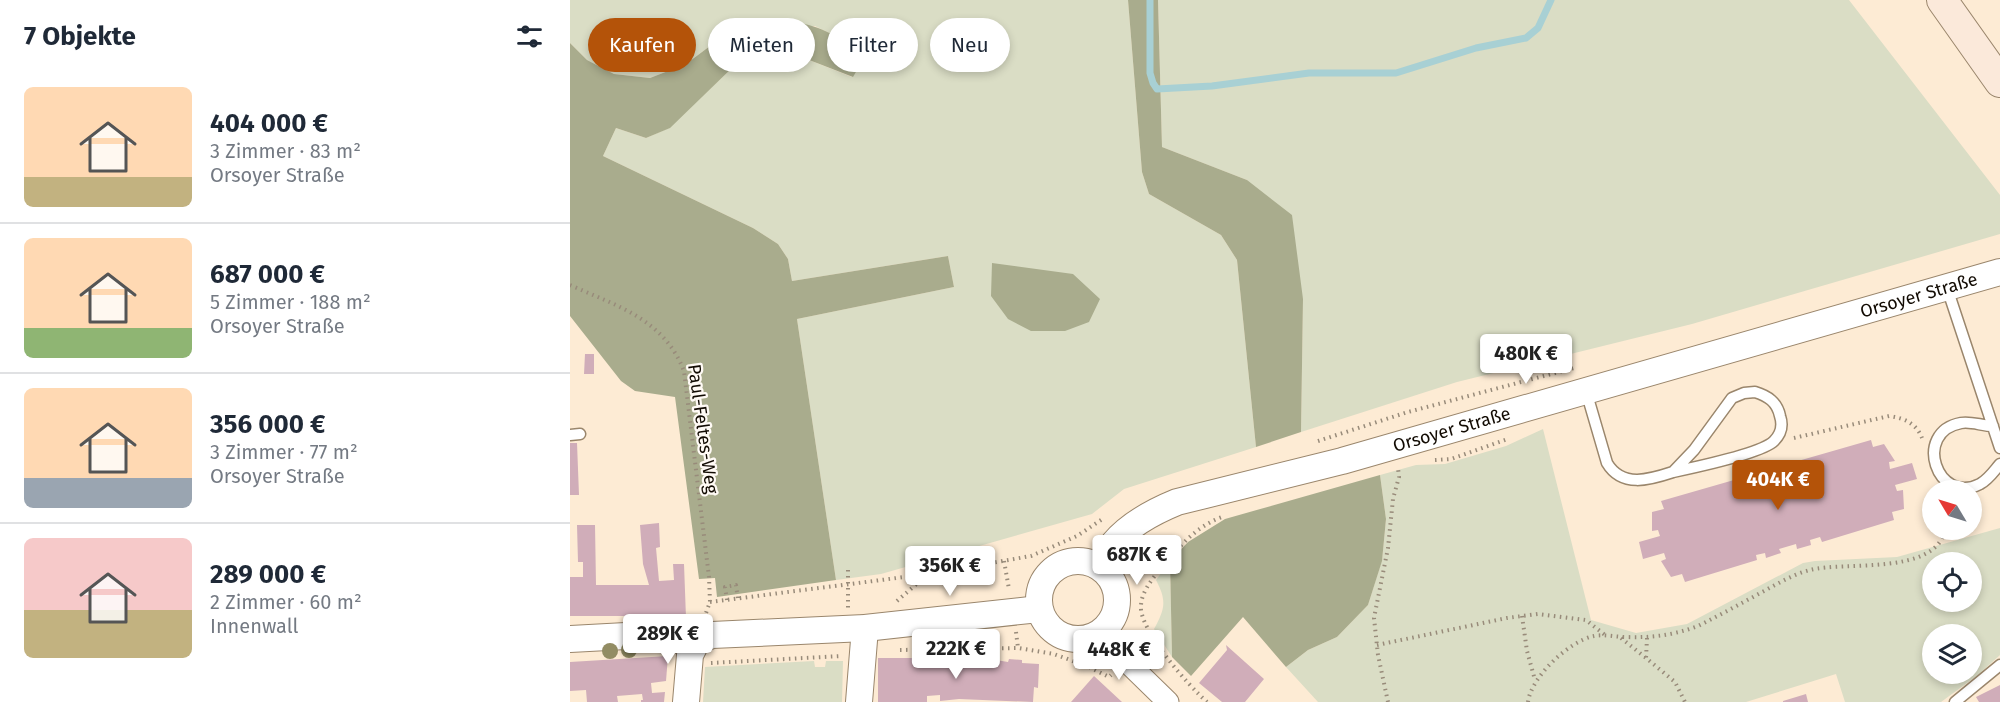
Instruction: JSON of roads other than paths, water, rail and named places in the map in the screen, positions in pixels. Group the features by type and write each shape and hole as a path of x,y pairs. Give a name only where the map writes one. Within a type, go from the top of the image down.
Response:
{"main road":[{"path":"1942,0 2000,82"}],"street":[{"name":"Orsoyer Straße","path":"1098,566 1114,542 1157,510 1177,502 1342,461 2000,272"},
{"path":"1074,561 1098,566 1109,577 1116,590 1117,605 1112,620 1102,632 1088,638 1072,639 1057,634 1046,623 1039,609 1040,588 1052,570 1062,564 1074,561"},
{"path":"686,702 690,655 699,652 712,635 857,628 1039,609"},
{"path":"857,628 863,655 859,702"},
{"path":"1102,632 1127,662 1168,702"},
{"path":"570,639 626,636 699,652"}],"lane":[{"path":"1947,288 2000,448"},
{"path":"1586,390 1611,470 1630,480 1641,481 1761,449 1771,444 1779,435 1782,424 1773,402 1765,395 1755,392 1731,398 1694,450 1673,472"},
{"path":"1993,426 1963,422 1945,430 1938,438 1934,448 1934,459 1937,470 1943,478 1961,487 1980,484 1989,478 2000,464"},
{"path":"1955,702 2000,665"}],"waterway":[{"path":"1150,0 1150,73 1157,89 1212,86 1309,73 1396,73 1476,48 1526,38 1538,28 1551,0"}]}
